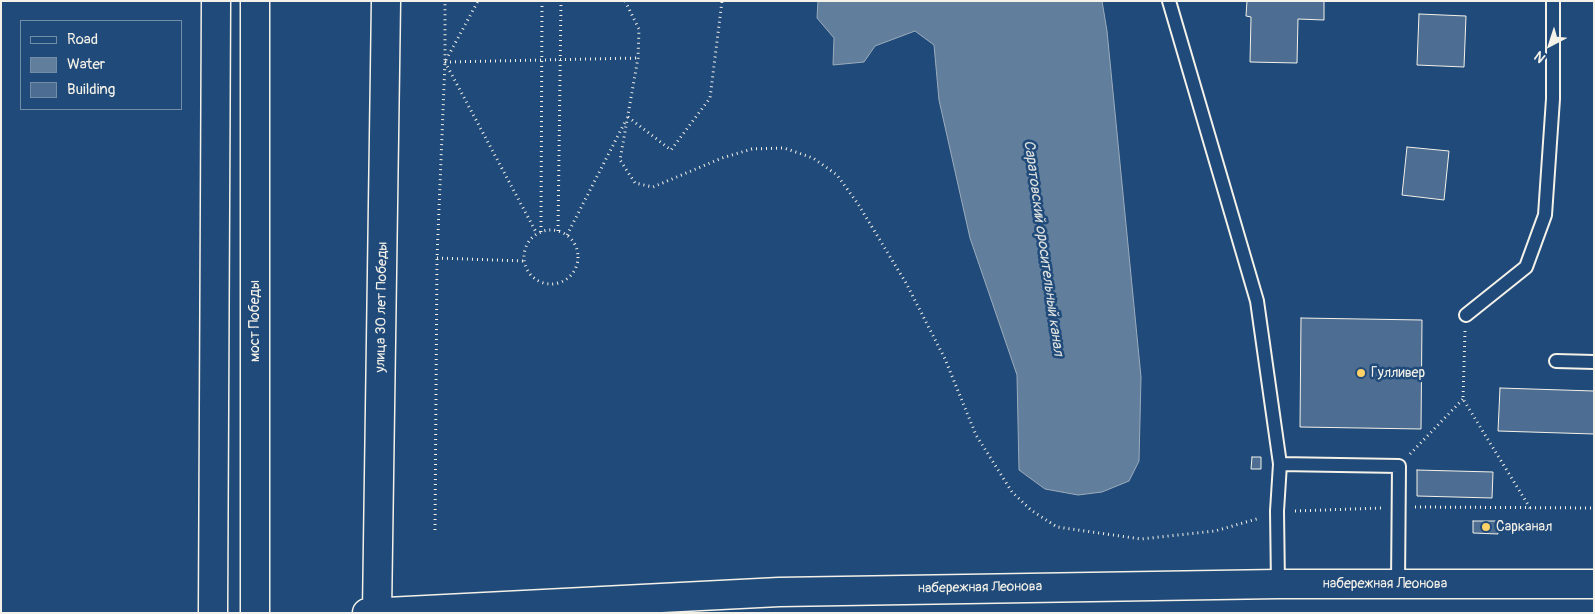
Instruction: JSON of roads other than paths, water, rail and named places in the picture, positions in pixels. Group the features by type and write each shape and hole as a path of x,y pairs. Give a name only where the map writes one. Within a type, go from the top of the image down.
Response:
{"main road":[{"path":"213,613 216,1"},
{"name":"мост Победы","path":"255,1 255,613"},
{"name":"улица 30 лет Победы","path":"372,612 386,1"},
{"name":"набережная Леонова","path":"372,612 779,592 1278,584 1594,584"}],"lane":[{"path":"1169,1 1258,301 1280,464 1276,511 1278,584"},
{"path":"1466,315 1526,267 1546,215 1553,99 1553,1"},
{"path":"1556,361 1594,362"},
{"path":"1280,464 1398,466 1398,584"}],"water":[{"name":"Саратовский оросительный канал","path":"818,1 1102,1 1107,31 1141,377 1139,461 1129,481 1102,492 1078,495 1045,489 1019,470 1017,375 970,238 939,100 934,45 915,31 875,46 864,62 833,65 834,38 817,18"}],"place":[{"name":"Гулливер","path":"1361,373"},
{"name":"Сарканал","path":"1486,527"}]}
